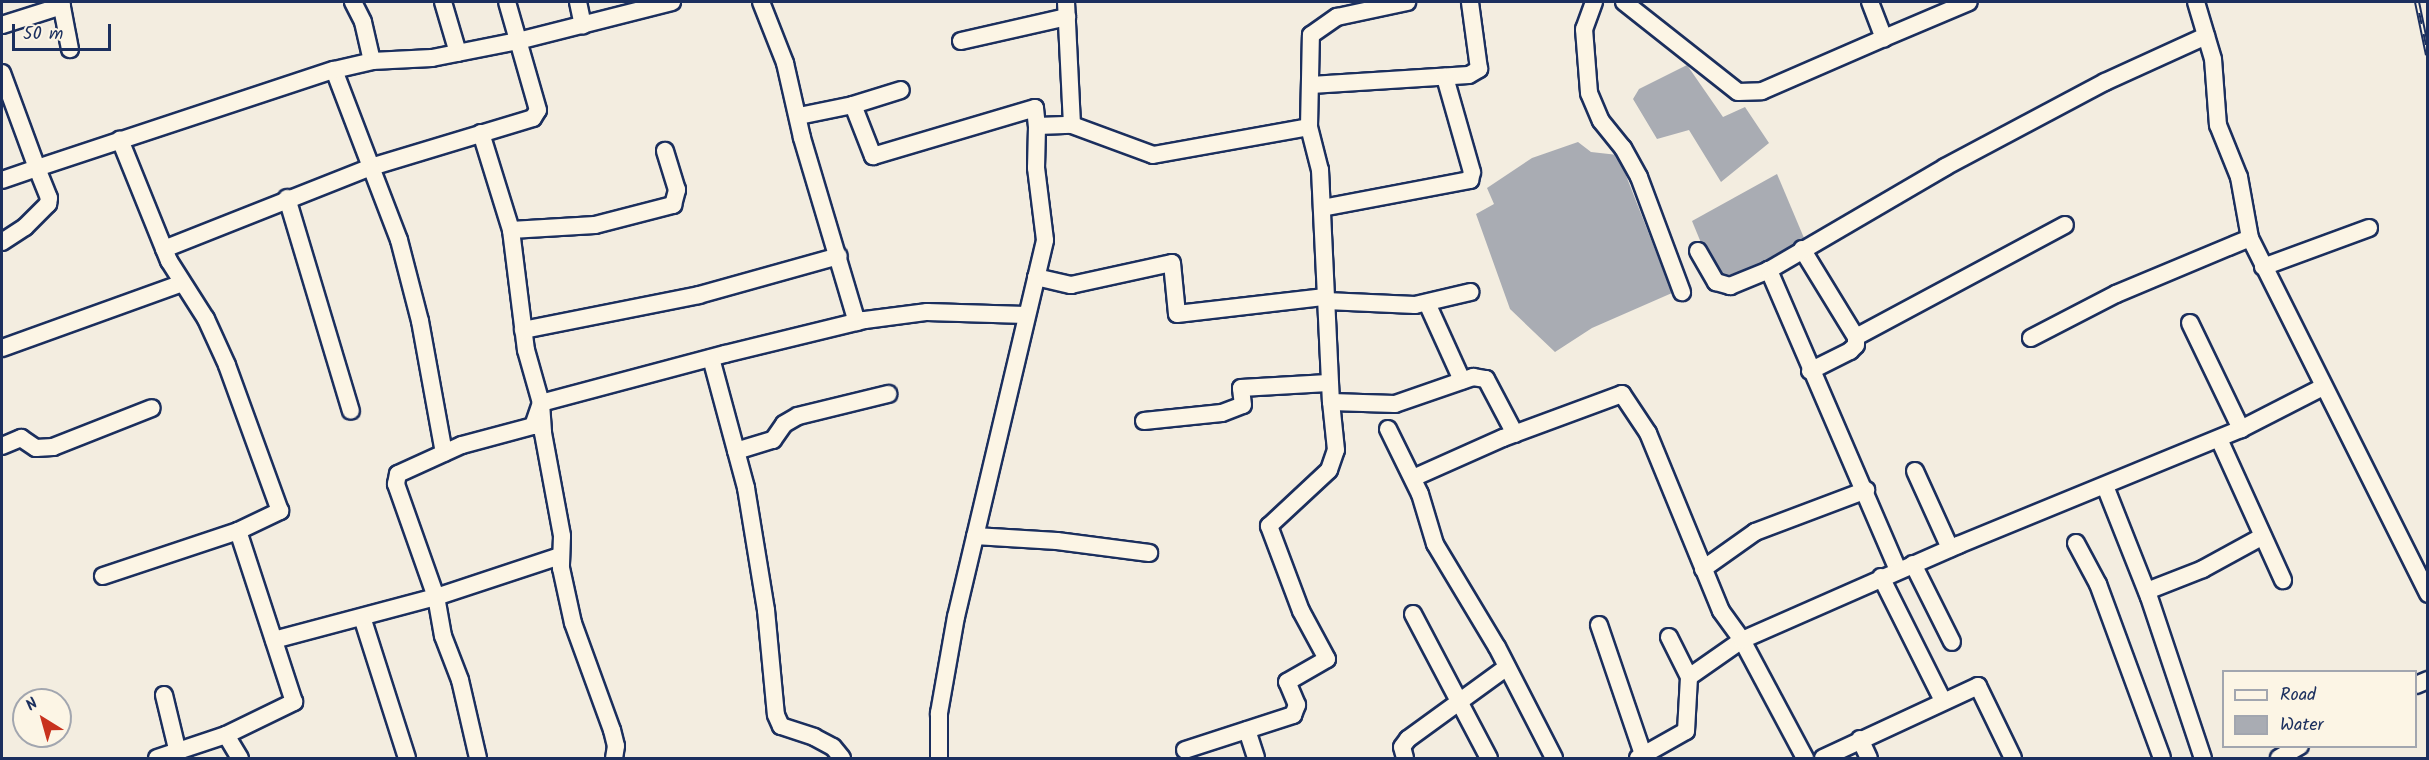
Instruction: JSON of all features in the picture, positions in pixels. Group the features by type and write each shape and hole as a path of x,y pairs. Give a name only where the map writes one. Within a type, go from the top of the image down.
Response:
{"street":[{"path":"353,2 363,22 372,61"},
{"path":"443,2 458,52"},
{"path":"164,249 287,198 371,167 537,115 507,2"},
{"path":"578,2 583,25"},
{"path":"2,180 334,70 372,61 458,52 518,41 672,2"},
{"path":"761,2 785,63 857,322"},
{"path":"1185,750 1293,715 1296,705 1287,682 1327,659 1301,611 1269,526 1329,470 1336,450 1328,383 1320,170 1309,128 1311,35 1337,17 1407,2"},
{"path":"1311,85 1468,75 1479,69 1470,2"},
{"path":"1594,2 1584,29 1589,93 1606,130 1623,148 1639,177 1682,292"},
{"path":"1624,2 1738,92 1762,90 1969,2"},
{"path":"1869,2 1884,38"},
{"path":"2196,2 2213,59 2218,125 2239,177 2250,238 2427,594"},
{"path":"2,25 62,4 70,49"},
{"path":"961,41 1066,9 1072,125"},
{"path":"1698,251 1716,282 1730,286 1769,270 1945,167 2105,82 2206,36"},
{"path":"334,70 399,240 420,321 444,453"},
{"path":"2,73 49,198 48,204 25,227 2,242"},
{"path":"1322,208 1470,180 1472,172 1445,77"},
{"path":"799,116 853,105 901,90"},
{"path":"853,105 873,156 1035,108 1036,168 1045,240 975,536 939,713 939,759"},
{"path":"1037,126 1072,125 1153,155 1309,128"},
{"path":"481,133 511,230 523,330 541,403 543,434 562,536 560,556 573,623 612,730 616,746 614,759"},
{"path":"103,576 238,531 280,511 227,365 206,319 180,284 120,140"},
{"path":"511,230 595,225 673,205 677,190 665,151"},
{"path":"287,198 351,411"},
{"path":"1856,337 2065,225"},
{"path":"2263,267 2369,228"},
{"path":"2031,338 2116,294 2250,238"},
{"path":"1802,249 1856,337 1856,345 1850,351 1810,371"},
{"path":"523,330 699,296 839,256"},
{"path":"1036,277 1071,285 1172,263 1177,314 1325,299 1427,303 1471,292"},
{"path":"1769,270 1810,371 1866,490 1905,567 1952,642"},
{"path":"2,348 180,284"},
{"path":"1427,303 1462,380"},
{"path":"541,403 857,322 927,312 1026,315"},
{"path":"2190,323 2241,429"},
{"path":"711,358 746,488 766,610 776,715 781,726 814,736 833,747 842,759"},
{"path":"1331,402 1395,404 1462,380 1486,379 1515,434"},
{"path":"1144,421 1222,413 1243,405 1241,388 1328,383"},
{"path":"1689,677 1742,640 1881,577 2219,439 2323,387"},
{"path":"736,451 773,440 784,424 798,416 888,394"},
{"path":"1413,478 1515,434 1622,394 1648,433 1720,610 1742,640 1805,759"},
{"path":"478,759 460,680 443,636 436,597 396,478 444,453 513,428 533,426 541,403"},
{"path":"2,446 21,438 36,448 53,447 152,408"},
{"path":"1389,429 1413,478 1435,544 1507,667 1554,759"},
{"path":"2219,439 2283,580"},
{"path":"1915,471 1950,548"},
{"path":"2105,486 2146,591 2203,759"},
{"path":"1702,569 1755,532 1866,490"},
{"path":"157,759 226,735 294,702 238,531"},
{"path":"975,536 1149,553"},
{"path":"2146,591 2203,569 2263,536"},
{"path":"2076,543 2098,584 2162,759"},
{"path":"274,640 436,597 560,556"},
{"path":"1881,577 1943,701"},
{"path":"1413,614 1461,700 1489,759"},
{"path":"362,618 407,759"},
{"path":"1599,625 1641,758 1686,731 1689,677 1669,637"},
{"path":"1405,759 1402,747 1408,739 1507,667"},
{"path":"1823,759 1860,739 1978,686 2013,759"},
{"path":"164,695 178,753"},
{"path":"1247,730 1256,759"},
{"path":"226,735 240,759"},
{"path":"1860,739 1869,759"},
{"path":"2279,759 2298,748"}],"water":[{"path":"1687,65 1723,117 1745,107 1769,143 1721,182 1689,130 1657,139 1633,99 1639,89"},
{"path":"1578,142 1591,152 1618,155 1672,293 1592,328 1555,352 1510,309 1476,214 1494,204 1487,188 1532,158"},
{"path":"1777,174 1804,238 1772,261 1716,279 1692,221"}],"railway":[{"path":"2417,2 2428,55"}]}
